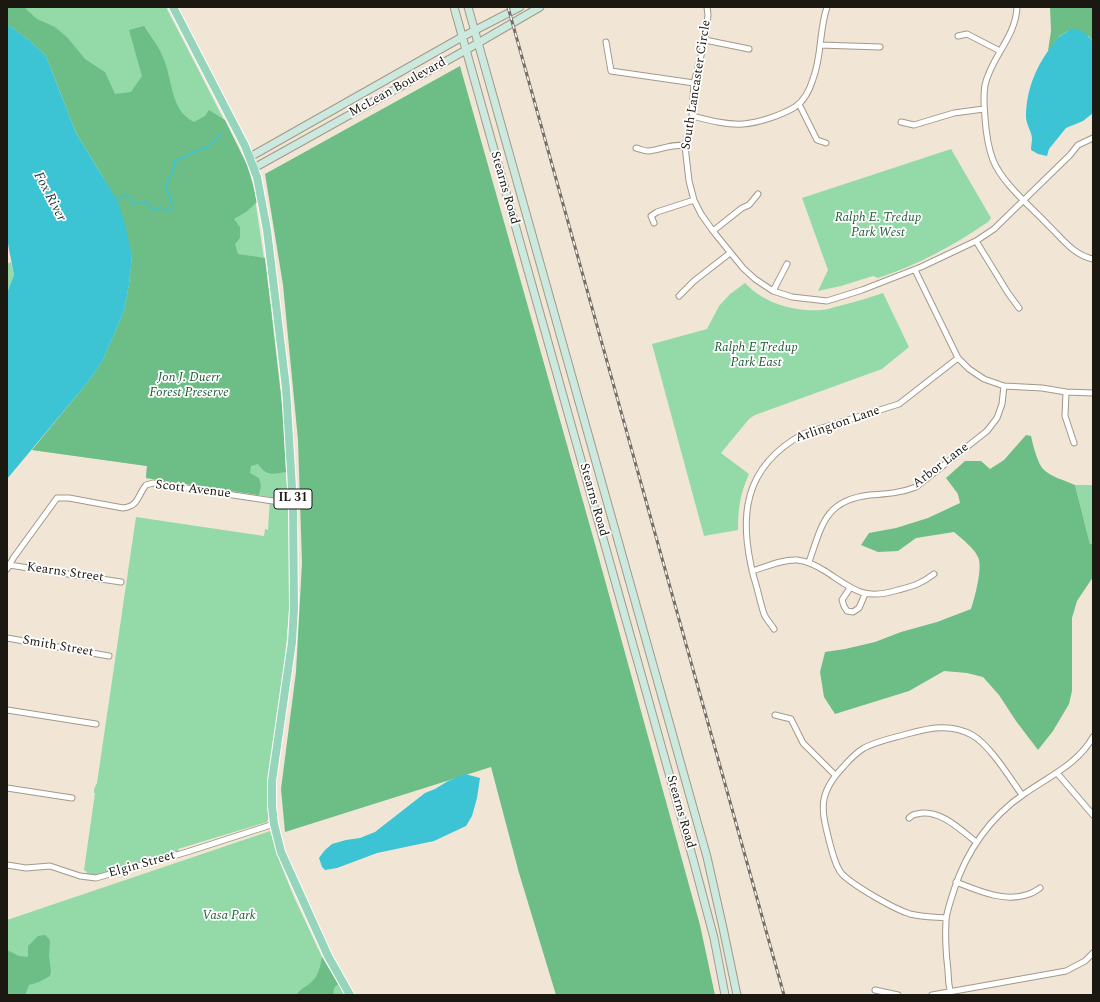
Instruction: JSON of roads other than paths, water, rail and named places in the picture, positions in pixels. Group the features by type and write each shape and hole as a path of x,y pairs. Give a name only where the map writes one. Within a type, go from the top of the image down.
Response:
{"main road":[{"name":"IL 31","path":"173,7 250,157 254,168 267,230 285,380 293,504 292,642 272,781 272,806 274,824 282,852 304,905 328,956 350,995"},
{"name":"Stearns Road","path":"454,7 693,859 714,938 725,995"},
{"name":"Stearns Road","path":"468,7 707,857 724,928 737,995"},
{"name":"McLean Boulevard","path":"250,157 474,30 520,7"},
{"name":"McLean Boulevard","path":"254,168 478,44 540,7"}],"street":[{"name":"South Lancaster Circle","path":"707,7 708,15 694,83 692,116 685,146 687,171 694,200 712,231 754,280 773,291 792,297 827,301 862,290 915,270 976,241 994,229 1070,155 1078,145 1093,138"},
{"path":"692,116 713,121 743,124 769,119 796,107 807,94 814,78 820,45 822,20 827,7"},
{"path":"1017,7 1012,29 991,68 985,84 983,99 986,133 993,161 1007,182 1071,249 1093,259"},
{"path":"958,36 967,34 1000,51"},
{"path":"704,40 749,49"},
{"path":"606,42 611,71 694,83"},
{"path":"820,45 880,48"},
{"path":"799,104 817,140 826,143"},
{"path":"901,122 914,125 954,113 984,108"},
{"path":"636,148 649,151 671,145 685,146"},
{"path":"712,231 734,213 749,205 758,194"},
{"path":"654,223 651,216 657,212 694,200"},
{"path":"976,241 1019,308"},
{"path":"679,296 694,281 730,253"},
{"path":"773,291 787,264"},
{"path":"915,270 958,358 969,369 984,378 1004,386 1093,393"},
{"name":"Arlington Lane","path":"774,629 764,614 748,554 746,517 749,497 755,481 765,463 789,442 803,434 899,404 958,358"},
{"name":"Arbor Lane","path":"809,562 820,528 827,515 838,505 858,496 902,492 916,487 987,431 997,418 1002,404 1004,386"},
{"path":"1066,392 1065,416 1074,443"},
{"name":"Scott Avenue","path":"8,567 14,556 57,498 69,498 123,508 131,507 136,502 146,485 152,483 293,504"},
{"path":"752,571 784,561 796,560 809,562 850,588 865,594 884,595 923,583 934,574"},
{"name":"Kearns Street","path":"8,567 121,582"},
{"path":"850,588 842,600 847,611 853,612 859,608 865,594"},
{"name":"Smith Street","path":"7,638 109,656"},
{"path":"7,710 96,724"},
{"path":"775,714 791,719 803,742 835,775"},
{"path":"946,918 918,915 900,910 851,882 841,873 836,865 822,807 830,782 852,757 869,746 917,731 946,727 972,735 983,744 1022,795"},
{"path":"950,994 946,958 946,918 956,882 964,862 976,842 997,817 1022,795 1057,773 1077,758 1088,746 1093,737"},
{"path":"1057,773 1093,815"},
{"path":"7,788 72,798"},
{"path":"908,818 918,814 929,813 945,818 976,842"},
{"name":"Elgin Street","path":"7,865 26,868 50,866 80,876 96,878 187,852 274,824"},
{"path":"956,882 990,895 1011,897 1029,894 1040,888"},
{"path":"932,995 950,994 1066,971 1085,961 1093,953"},
{"path":"875,990 898,995"}],"water":[{"name":"Fox River","path":"7,24 30,41 46,56 76,133 117,200 124,220 132,256 129,285 124,311 103,360 88,382 7,479 7,293 14,275 7,239"},
{"path":"1070,29 1083,32 1093,42 1093,113 1083,121 1066,128 1049,149 1047,156 1038,154 1031,150 1032,138 1026,117 1028,95 1035,74 1045,55 1058,38"},
{"path":"465,774 480,778 472,816 466,826 434,841 377,853 337,868 325,870 322,867 319,858 332,844 360,838 375,832 425,793"}],"waterway":[{"path":"115,200 119,200 122,195 125,195 130,197 133,204 147,202 152,210 161,207 164,210 170,210 172,207 170,197 166,189 166,184 173,174 174,161 209,146 221,134"}],"railway":[{"path":"508,7 784,995"}],"park label":[{"name":"Ralph E. Tredup Park West","path":"878,226"},
{"name":"Ralph E Tredup Park East","path":"756,356"},
{"name":"Jon J. Duerr Forest Preserve","path":"189,386"},
{"name":"Vasa Park","path":"229,916"}]}
